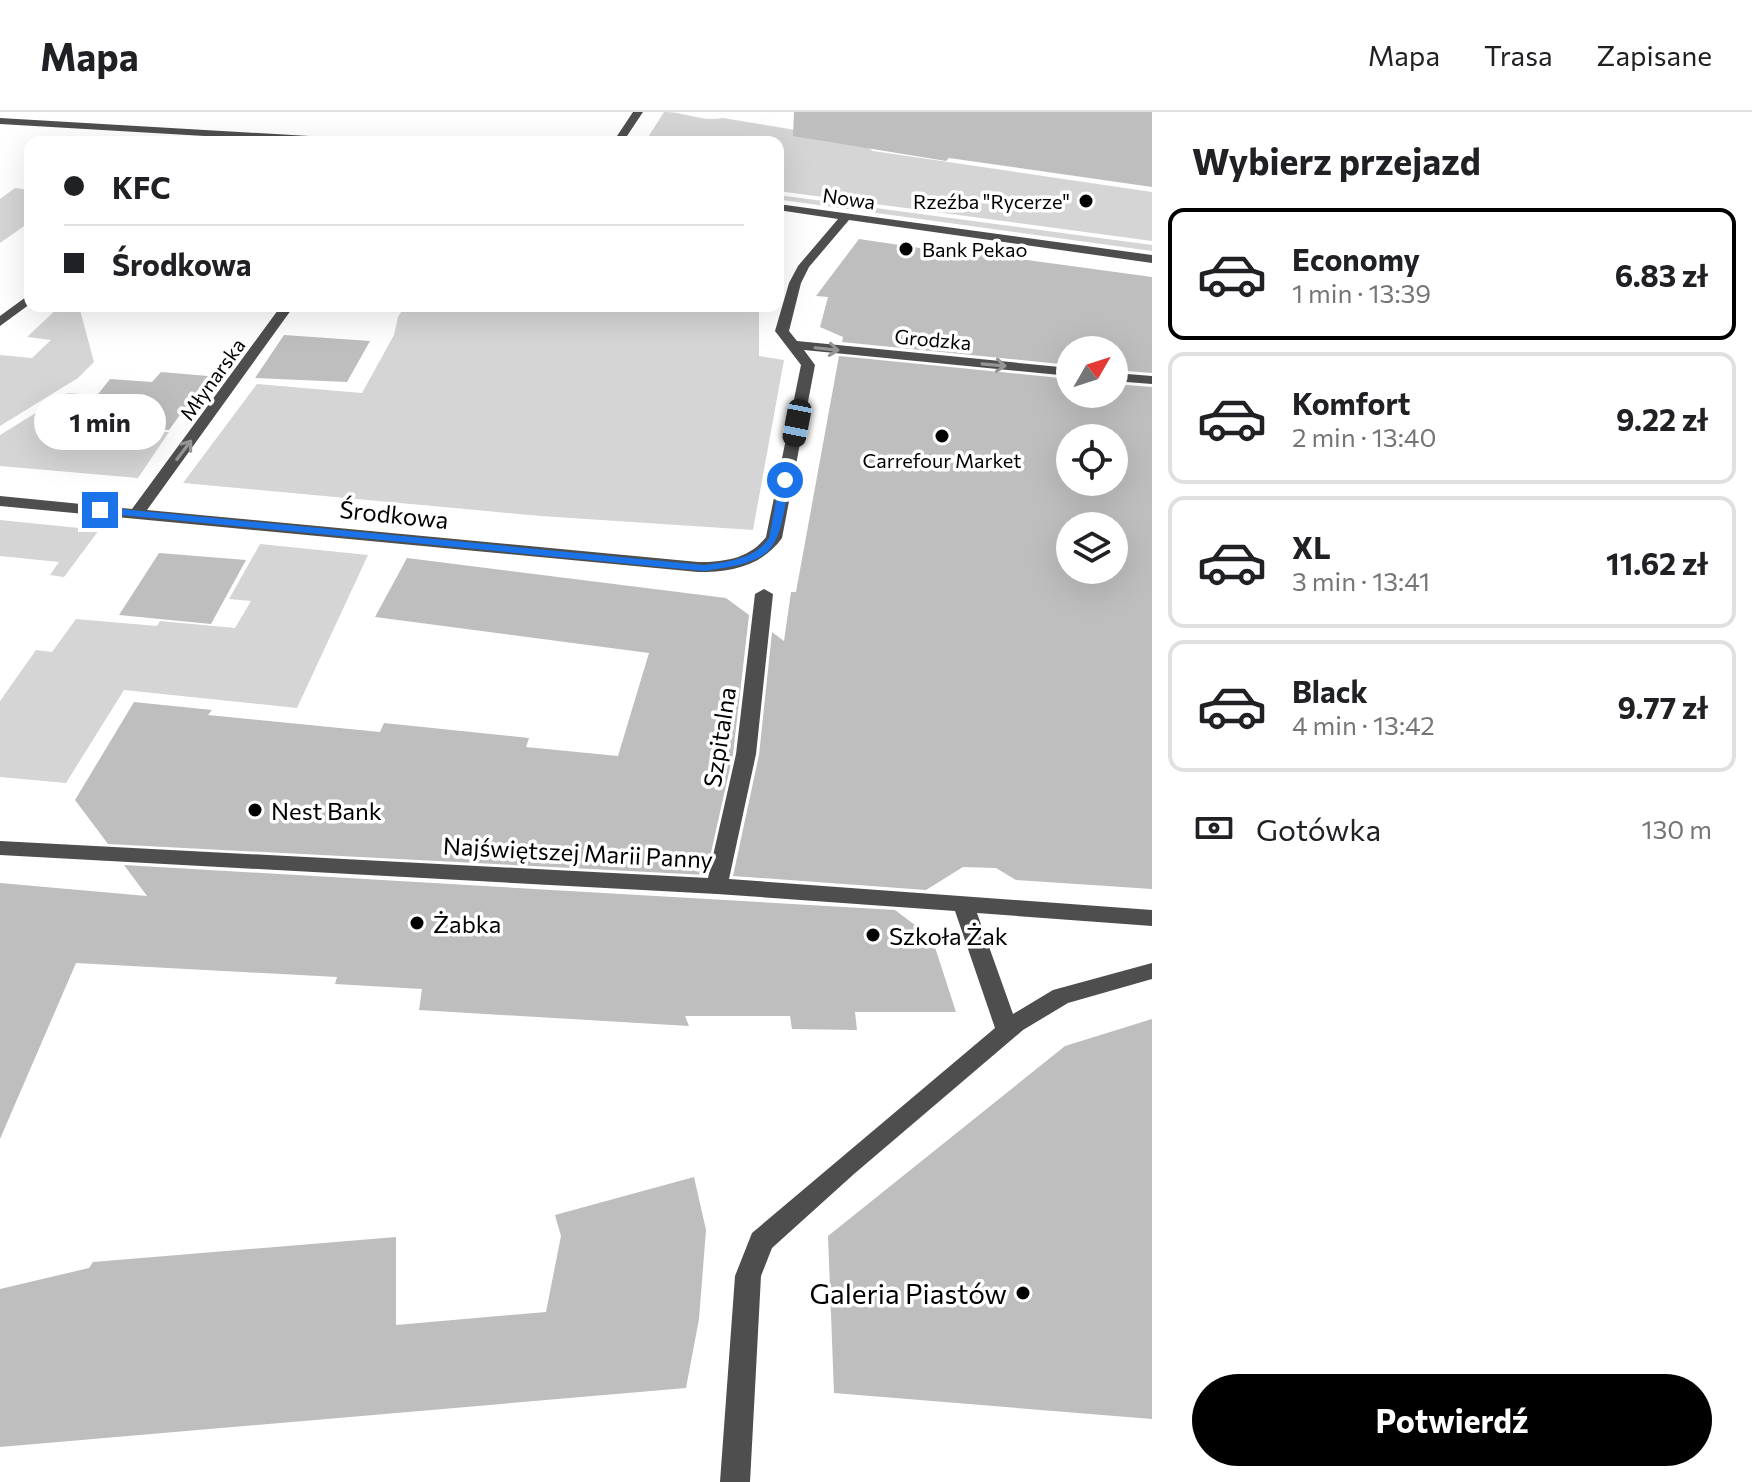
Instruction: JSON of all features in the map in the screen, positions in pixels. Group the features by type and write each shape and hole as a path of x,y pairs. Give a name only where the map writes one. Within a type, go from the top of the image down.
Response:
{"street":[{"path":"622,136 638,112"},
{"path":"0,121 193,136"},
{"name":"Nowa","path":"784,208 1152,259"},
{"path":"792,345 782,331 795,283 804,266 845,218"},
{"path":"0,322 24,303"},
{"name":"Młynarska","path":"137,513 284,312"},
{"name":"Grodzka","path":"792,345 1056,371"},
{"name":"Środkowa","path":"0,501 704,568 746,561 769,547 774,538 808,365 792,345"},
{"path":"1128,378 1152,380"},
{"name":"Szpitalna","path":"717,886 746,754 764,594"},
{"name":"Najświętszej Marii Panny","path":"0,848 717,886 1152,918"},
{"path":"963,903 1007,1030"},
{"path":"735,1482 748,1276 753,1256 772,1230 1007,1030 1061,996 1152,971"}],"shaded area":[{"path":"664,112 707,119 723,118 881,144 867,147 873,151 1152,192 1152,241 784,192 784,136 649,136"},
{"path":"15,188 24,189 24,226 0,243 0,199"},
{"path":"784,196 1152,245 1152,251 784,200"},
{"path":"54,312 81,312 94,362 78,378 0,426 0,355 32,358 51,340 27,337"},
{"path":"401,312 759,312 759,356 784,360 753,530 541,516 183,483 257,384 362,393 394,335"},
{"path":"68,393 93,395 68,428 169,432 138,478 0,466 0,435"},
{"path":"0,520 99,530 64,577 50,575 59,562 0,556"},
{"path":"260,544 368,555 297,708 124,690 66,783 0,777 0,701 36,650 52,652 76,619 157,626 160,621 235,628 251,601 229,599"}],"building":[{"path":"794,112 1152,112 1152,187 949,158 946,161 793,136"},
{"path":"859,239 1152,277 1152,373 1128,371 1128,336 1056,336 1056,364 842,342 843,337 820,327 828,297 816,296"},
{"path":"284,335 370,341 347,382 255,378"},
{"path":"839,356 1056,378 1056,408 1128,408 1128,385 1152,387 1152,889 1016,880 996,868 963,867 926,890 733,876 759,755 772,632 784,641 791,592 796,592"},
{"path":"161,372 208,376 169,430 75,423 110,379 152,382"},
{"path":"159,553 246,560 211,624 119,615"},
{"path":"407,558 726,598 749,615 733,754 706,875 108,844 75,800 134,702 212,710 208,715 380,732 384,723 529,738 526,747 618,756 649,653 375,617"},
{"path":"124,865 895,910 932,938 956,1012 855,1012 857,1030 792,1029 790,1016 685,1016 689,1026 419,1010 422,989 335,984 337,977 76,963 0,1139 0,883 147,896"},
{"path":"1152,1019 1152,1419 834,1393 828,1236 1065,1046"},
{"path":"694,1177 706,1230 699,1319 686,1388 0,1447 0,1289 89,1268 93,1262 396,1237 396,1325 546,1312 561,1236 555,1215"}],"place":[{"name":"Rzeźba \"Rycerze\"","path":"1086,201"},
{"name":"Bank Pekao","path":"906,249"},
{"name":"Carrefour Market","path":"942,436"},
{"name":"Nest Bank","path":"255,810"},
{"name":"Żabka","path":"417,923"},
{"name":"Szkoła Żak","path":"873,935"},
{"name":"Galeria Piastów","path":"1023,1293"}],"route":[{"path":"100,510 704,568 739,563 769,547 774,538 785,480"}]}
